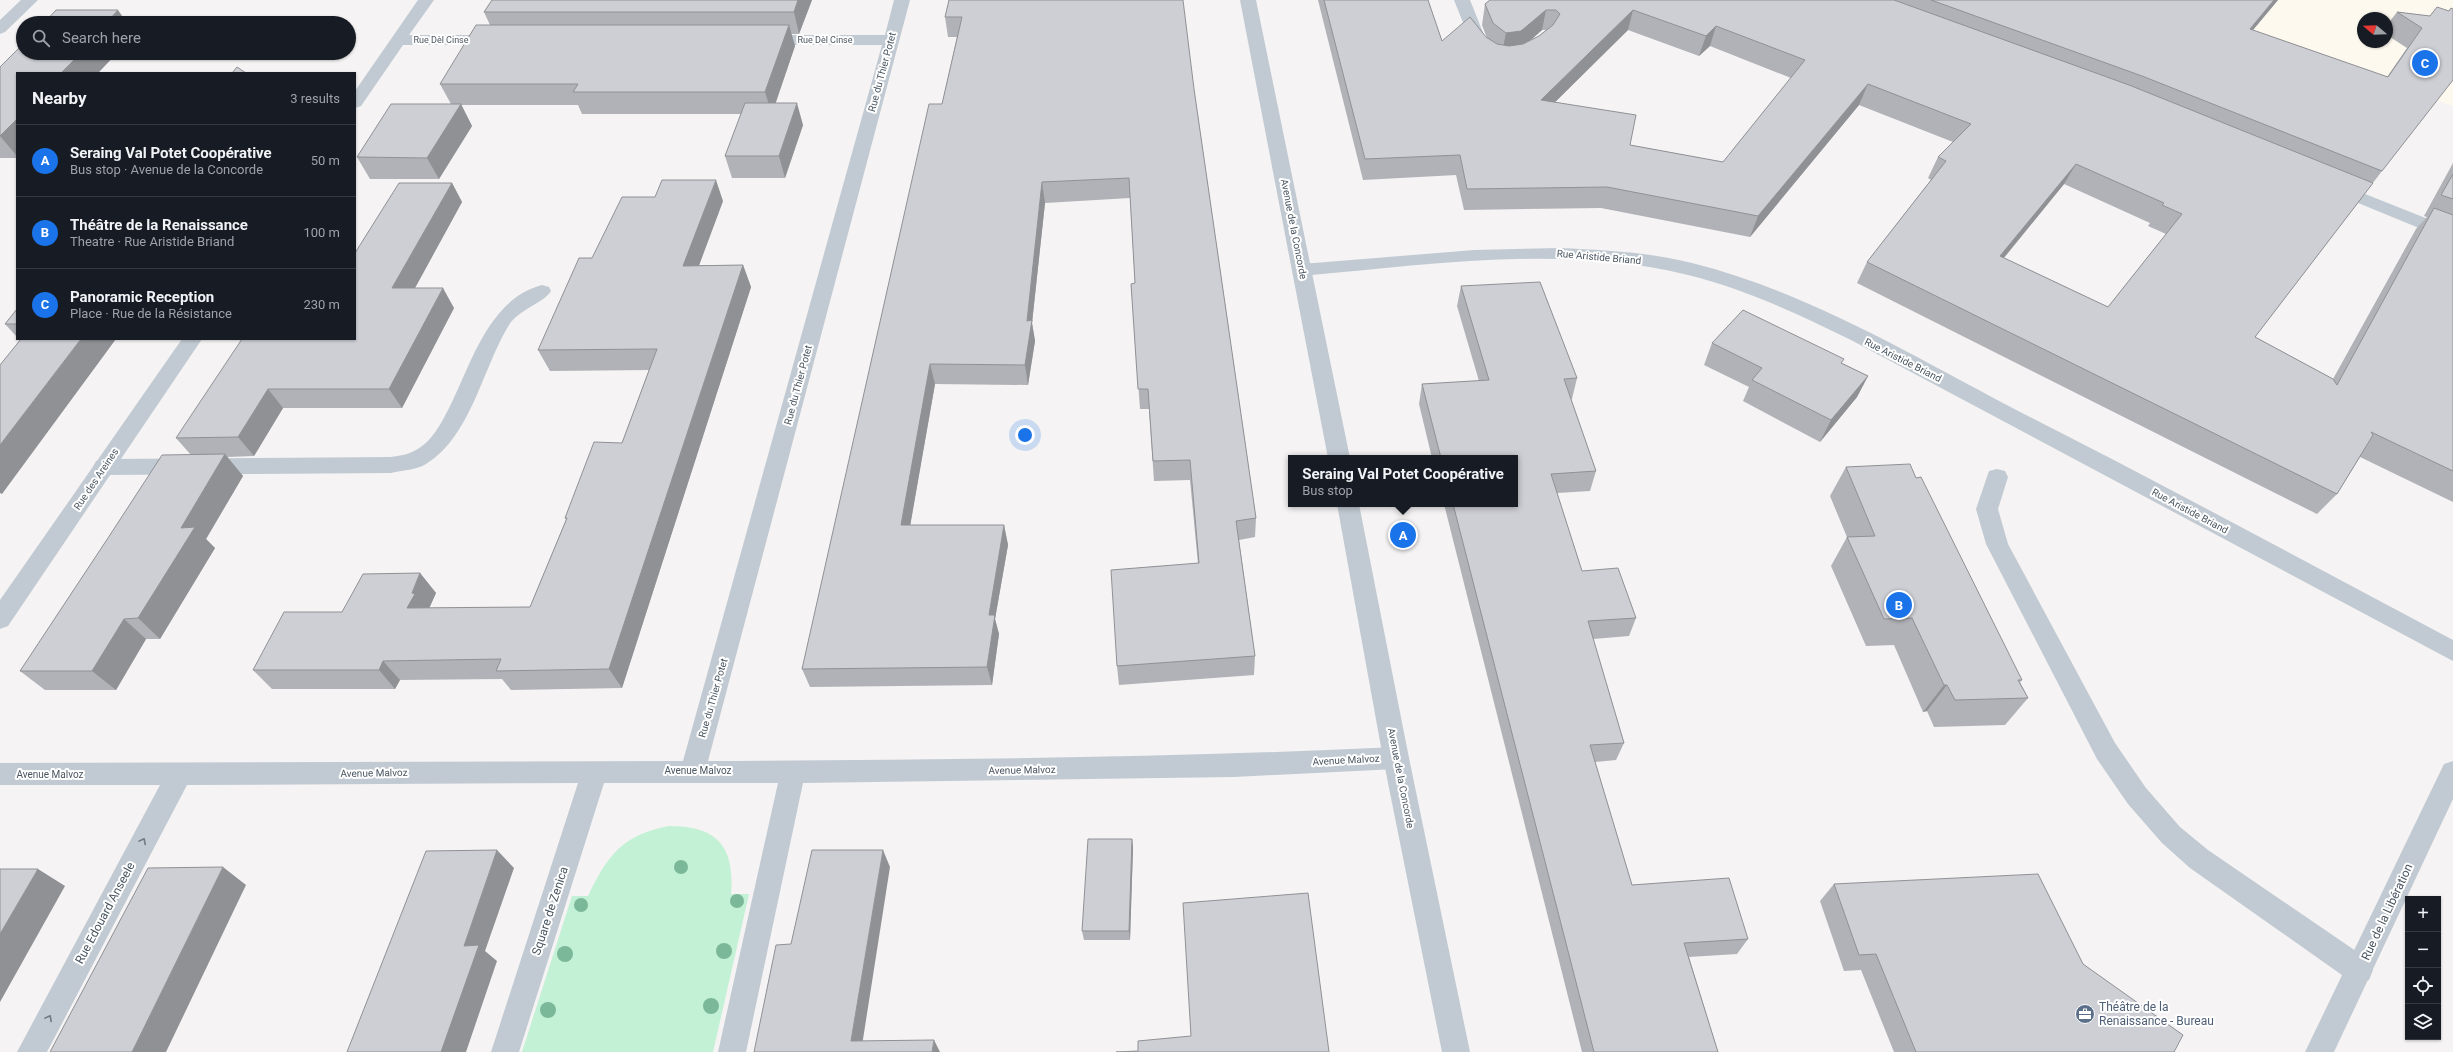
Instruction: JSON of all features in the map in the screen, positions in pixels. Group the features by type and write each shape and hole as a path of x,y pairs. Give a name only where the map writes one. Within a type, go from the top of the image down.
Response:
{"street":[{"path":"0,29 30,0"},
{"path":"356,102 426,0"},
{"name":"Rue du Thier Potet","path":"692,770 902,0"},
{"name":"Avenue de la Concorde","path":"1248,0 1338,455"},
{"path":"1462,0 1484,52 1490,55"},
{"name":"Rue Dèl Cinse","path":"399,40 513,40"},
{"name":"Rue Dèl Cinse","path":"748,40 891,40"},
{"path":"2323,182 2453,236"},
{"name":"Rue Aristide Briand","path":"1302,270 1500,254 1567,252 1648,261 1733,282 1775,296 1862,338 2453,651"},
{"path":"104,467 391,465 418,460 438,444 451,425 502,320 521,302 542,291"},
{"name":"Rue des Areines","path":"0,619 191,340"},
{"path":"1998,477 1987,509 1997,544 2106,752 2136,796 2171,835 2199,859 2359,970"},
{"name":"Avenue de la Concorde","path":"1349,507 1396,758 1456,1052"},
{"name":"Avenue Malvoz","path":"0,774 692,770 965,771 1234,766 1396,758"},
{"path":"732,1052 793,770"},
{"name":"Square de Zenica","path":"505,1052 595,771"},
{"name":"Rue de la Libération","path":"2319,1052 2453,772"},
{"name":"Rue Edouard Anseele","path":"31,1052 179,774"}],"shaded area":[{"path":"2150,0 2453,0 2453,106 2340,67"}],"green space":[{"path":"669,826 700,830 711,835 720,842 726,851 730,863 731,894 749,894 713,1052 522,1052 572,896 588,896 602,869 610,858 628,841 639,835"}],"building":[{"path":"492,0 798,0 794,12 484,12"},
{"path":"949,0 1183,0 1194,89 1256,518 1236,521 1255,656 1117,666 1111,570 1199,563 1190,460 1153,461 1148,389 1138,389 1131,284 1135,283 1129,178 1042,182 1027,321 1032,320 1025,365 930,364 901,525 1004,525 989,615 995,615 987,667 802,669 929,104 942,104 962,17 945,17"},
{"path":"1324,0 1428,0 1442,41 1470,17 1486,37 1497,44 1509,46 1523,44 1539,36 1553,25 1560,14 1556,10 1546,10 1521,31 1506,33 1493,23 1485,4 1490,0 1894,0 2129,85 2373,183 2255,337 2333,379 2337,385 2434,208 2453,215 2453,471 2371,432 2373,435 2337,494 1867,262 1946,161 1938,157 1971,124 1868,84 1758,216 1607,187 1467,189 1460,155 1365,159","holes":["1633,10 1706,36 1716,26 1805,60 1723,162 1630,145 1636,115 1541,100","2076,164 2164,203 2162,205 2182,214 2108,307 2000,256"]},
{"path":"1931,0 2274,0 2250,29 2388,77 2422,28 2397,12 2430,16 2437,7 2449,11 2451,8 2453,9 2453,80 2382,171 2142,76"},
{"path":"56,10 118,10 113,16 50,16"},
{"path":"476,25 789,25 765,92 573,92 578,84 440,84"},
{"path":"16,51 16,60 74,60 62,72 16,72 16,120 0,136 0,67"},
{"path":"237,67 244,72 233,72"},
{"path":"745,103 797,103 779,156 725,156"},
{"path":"391,104 461,104 427,158 357,157"},
{"path":"2453,174 2453,199 2441,195"},
{"path":"662,180 716,180 683,266 743,265 609,669 496,671 501,659 383,661 379,670 253,670 284,612 342,612 363,574 420,573 412,593 415,594 407,608 530,607 567,518 565,518 594,442 622,443 657,349 538,350 579,258 592,258 622,197 655,197"},
{"path":"399,183 452,183 392,288 443,288 389,389 268,389 238,437 176,438 241,340 356,340 356,251"},
{"path":"1540,282 1577,378 1564,379 1596,471 1551,474 1582,571 1618,568 1636,618 1588,621 1624,743 1590,745 1632,885 1729,878 1748,939 1684,943 1718,1052 1594,1052 1454,507 1518,507 1518,455 1440,455 1422,384 1489,380 1461,286"},
{"path":"16,310 16,324 5,324"},
{"path":"1743,310 1844,359 1841,363 1868,376 1831,420 1752,380 1762,368 1712,343"},
{"path":"20,340 80,340 0,445 0,365"},
{"path":"225,454 181,528 195,527 138,618 124,619 92,671 20,671 162,455"},
{"path":"1910,464 1916,478 1921,477 2022,680 2018,680 2028,698 1955,700 1947,685 1944,685 1912,618 1884,619 1847,537 1875,536 1846,467"},
{"path":"1088,839 1132,839 1129,931 1082,931"},
{"path":"497,850 464,946 479,945 441,1052 347,1052 426,851"},
{"path":"812,850 883,850 851,1041 934,1040 932,1052 754,1052 776,945 791,944"},
{"path":"223,867 132,1052 50,1052 148,868"},
{"path":"0,869 38,869 0,934"},
{"path":"2038,874 2083,964 2183,1035 2174,1052 1916,1052 1876,954 1859,955 1834,884"},
{"path":"1308,893 1329,1052 1116,1052 1138,1051 1138,1041 1191,1036 1183,903"}],"place":[{"name":"Panoramic Reception","path":"2425,63"},
{"name":"Seraing Val Potet Coopérative","path":"1403,535"},
{"name":"Théâtre de la Renaissance","path":"1899,605"},
{"name":"Théâtre de la Renaissance - Bureau","path":"2085,1014"}]}
